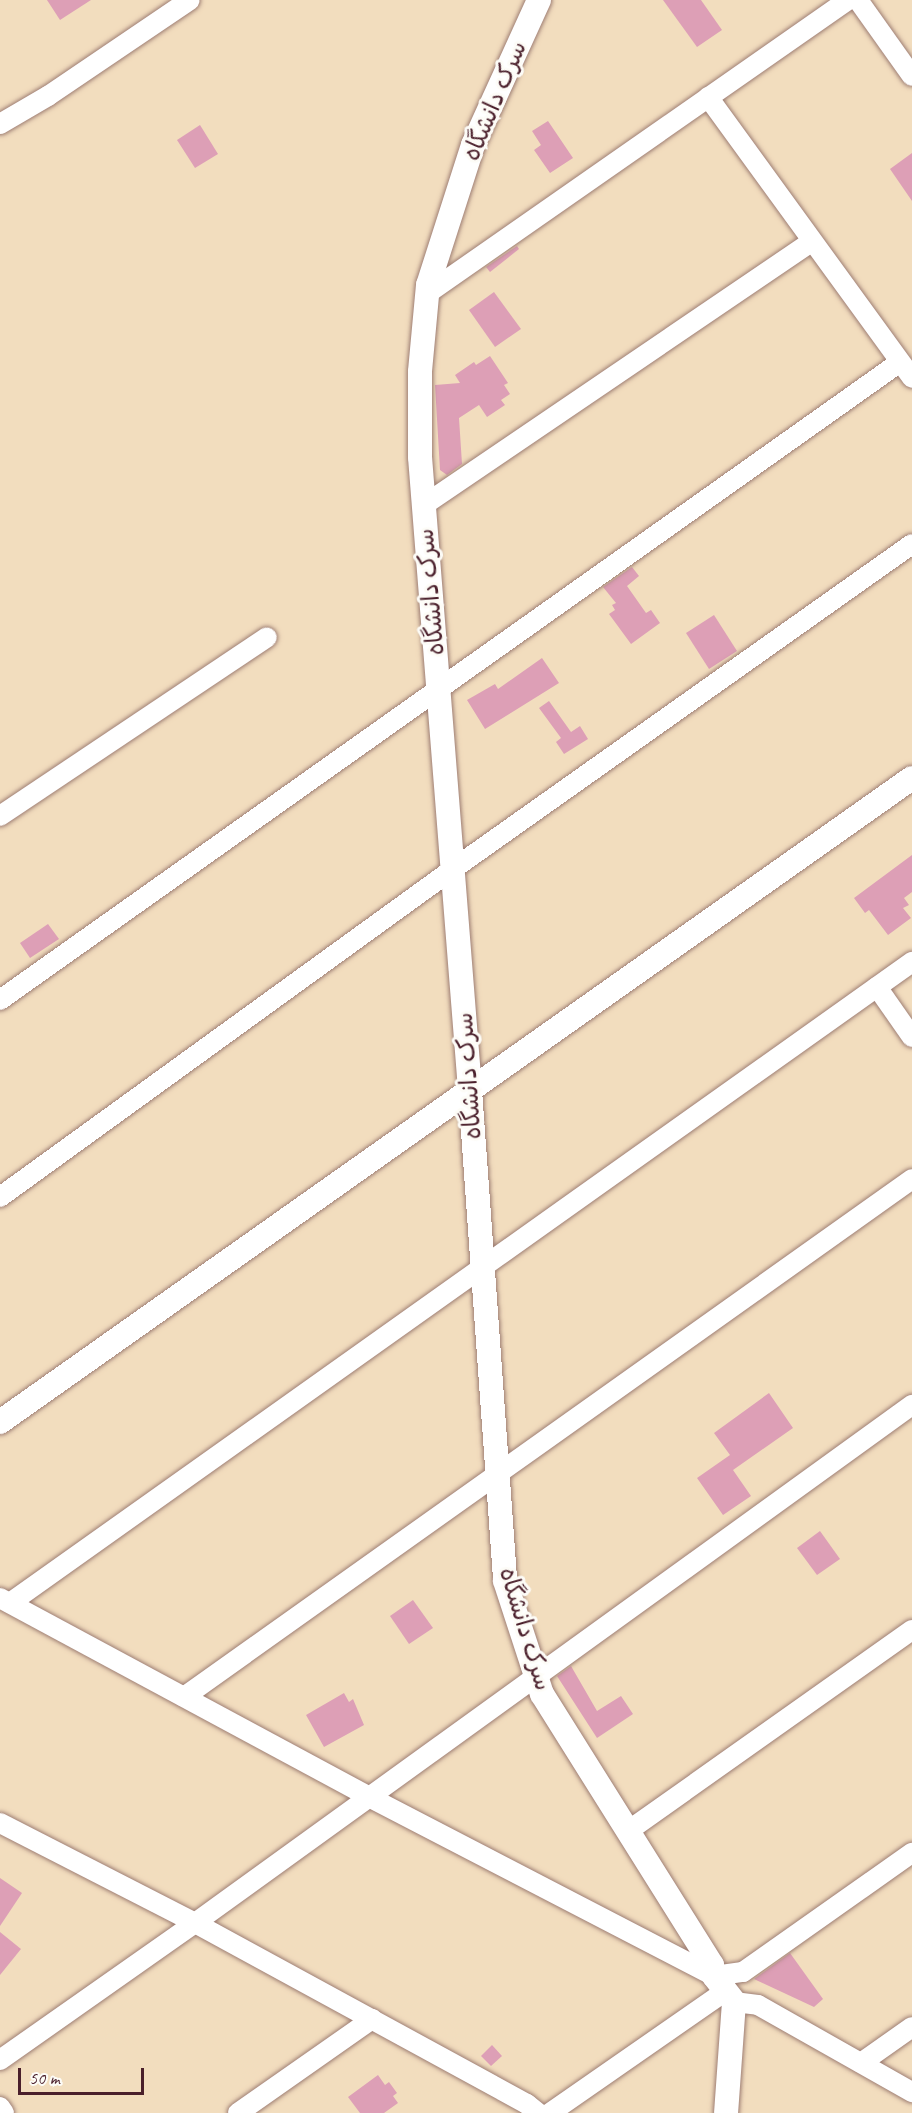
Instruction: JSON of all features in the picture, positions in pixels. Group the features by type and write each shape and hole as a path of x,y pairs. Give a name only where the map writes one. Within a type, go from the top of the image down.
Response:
{"street":[{"path":"0,124 48,96 190,0"},
{"name":"سرک دانشگاه","path":"539,0 474,145 428,293 420,372 420,457 470,1090 505,1581 542,1694 712,1965 724,1990 726,2113"},
{"path":"428,293 848,0"},
{"path":"858,0 912,76"},
{"path":"708,97 912,378"},
{"path":"424,505 812,241"},
{"path":"0,1000 438,687 900,362"},
{"path":"0,1197 453,869 912,544"},
{"path":"0,816 267,637"},
{"path":"0,1422 912,778"},
{"path":"912,962 483,1266 5,1600 724,1990 758,2005 912,2092"},
{"path":"877,987 912,1037"},
{"path":"184,1697 912,1179"},
{"path":"0,2060 195,1923 912,1405"},
{"path":"628,1831 912,1630"},
{"path":"0,1823 195,1923 527,2104 538,2113"},
{"path":"550,2113 724,1990 743,1972 912,1853"},
{"path":"238,2113 372,2019"},
{"path":"861,2063 912,2027"}],"building":[{"path":"47,0 91,0 60,20"},
{"path":"663,0 701,0 722,30 697,47"},
{"path":"548,121 573,158 550,173 534,150 541,145 532,131"},
{"path":"200,125 218,154 195,168 177,140"},
{"path":"912,153 912,201 890,169"},
{"path":"517,246 519,249 490,272 486,267"},
{"path":"494,292 521,329 495,347 469,310"},
{"path":"490,356 508,383 504,385 510,394 501,400 505,405 487,417 479,405 459,418 462,464 447,475 440,470 435,385 460,383 455,375 474,362 476,365"},
{"path":"632,567 639,576 627,586 646,613 651,610 660,623 631,644 609,614 615,610 612,605 616,603 603,587"},
{"path":"714,615 737,651 709,669 686,633"},
{"path":"542,658 559,683 485,729 467,700 495,684 498,689"},
{"path":"549,701 571,732 580,726 588,739 564,754 556,742 561,738 539,708"},
{"path":"912,855 912,892 904,898 909,905 903,908 911,918 888,935 869,910 865,913 854,898"},
{"path":"48,924 59,939 30,958 20,943"},
{"path":"769,1393 793,1428 733,1470 751,1496 723,1515 697,1478 730,1455 714,1433"},
{"path":"820,1531 840,1559 817,1575 797,1548"},
{"path":"413,1600 433,1628 409,1644 390,1616"},
{"path":"571,1666 597,1711 621,1696 633,1714 597,1738 557,1676"},
{"path":"344,1693 349,1702 353,1699 364,1725 324,1747 306,1715"},
{"path":"0,1878 22,1893 0,1926"},
{"path":"0,1932 21,1949 0,1975"},
{"path":"790,1953 823,1999 814,2007 754,1979"},
{"path":"492,2045 502,2056 491,2066 481,2056"},
{"path":"378,2075 385,2085 389,2082 397,2093 393,2096 398,2103 384,2113 360,2113 348,2097"}]}
